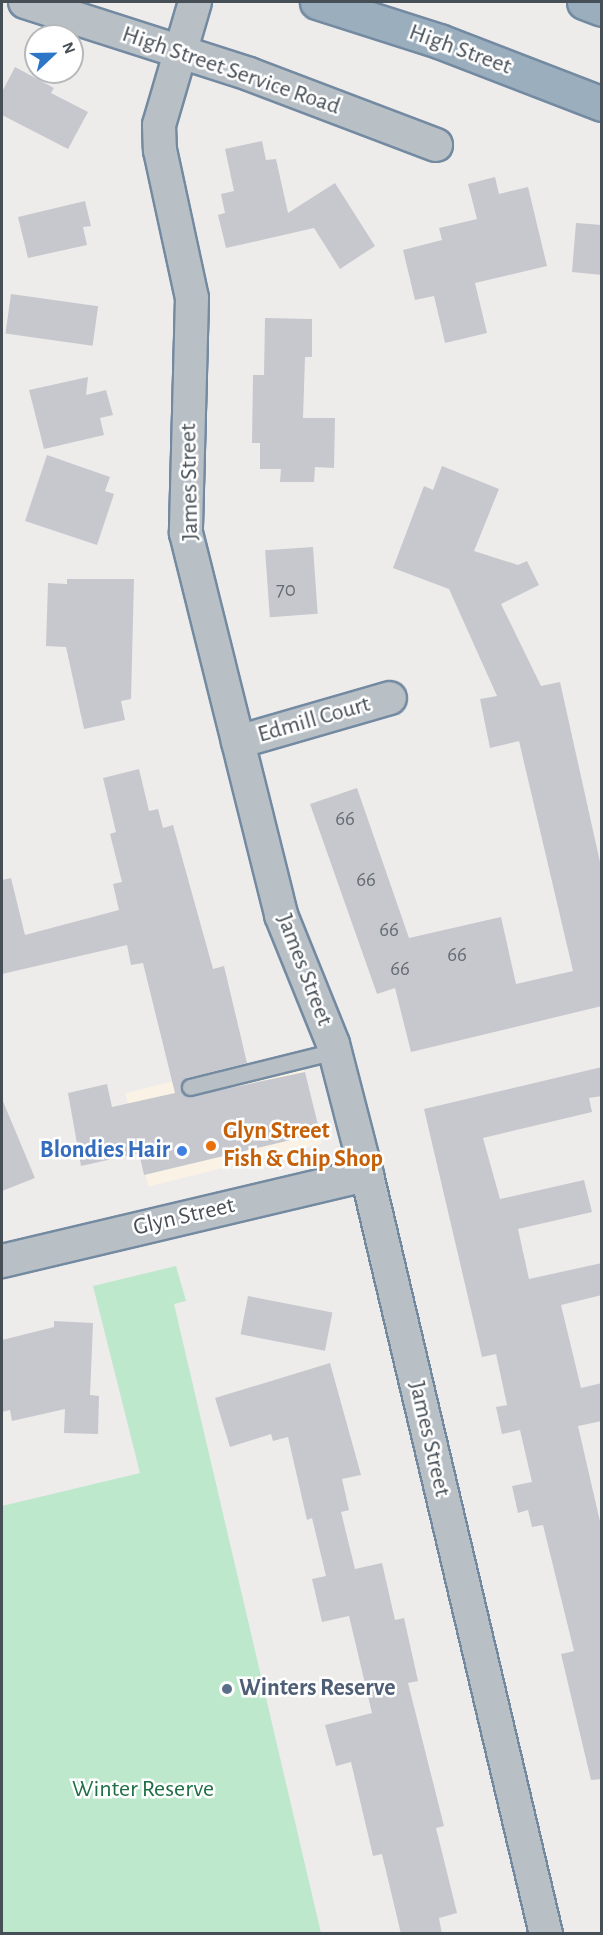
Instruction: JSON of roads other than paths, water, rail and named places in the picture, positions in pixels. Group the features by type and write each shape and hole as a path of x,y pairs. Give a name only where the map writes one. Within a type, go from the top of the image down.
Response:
{"highway":[{"name":"High Street","path":"316,2 439,41 602,104"},
{"path":"584,2 602,9"}],"street":[{"name":"High Street Service Road","path":"25,2 249,74 436,145"},
{"name":"James Street","path":"195,2 164,101 159,137 192,298 186,533 281,915 335,1051 367,1175 546,1934"},
{"name":"Edmill Court","path":"238,742 390,698"},
{"name":"Glyn Street","path":"2,1261 367,1175"}],"lane":[{"path":"190,1087 335,1051"}],"place":[{"name":"Glyn Street Fish & Chip Shop","path":"211,1146"},
{"name":"Blondies Hair","path":"182,1151"},
{"name":"Winters Reserve","path":"227,1689"}],"park label":[{"name":"Winter Reserve","path":"143,1790"}]}
